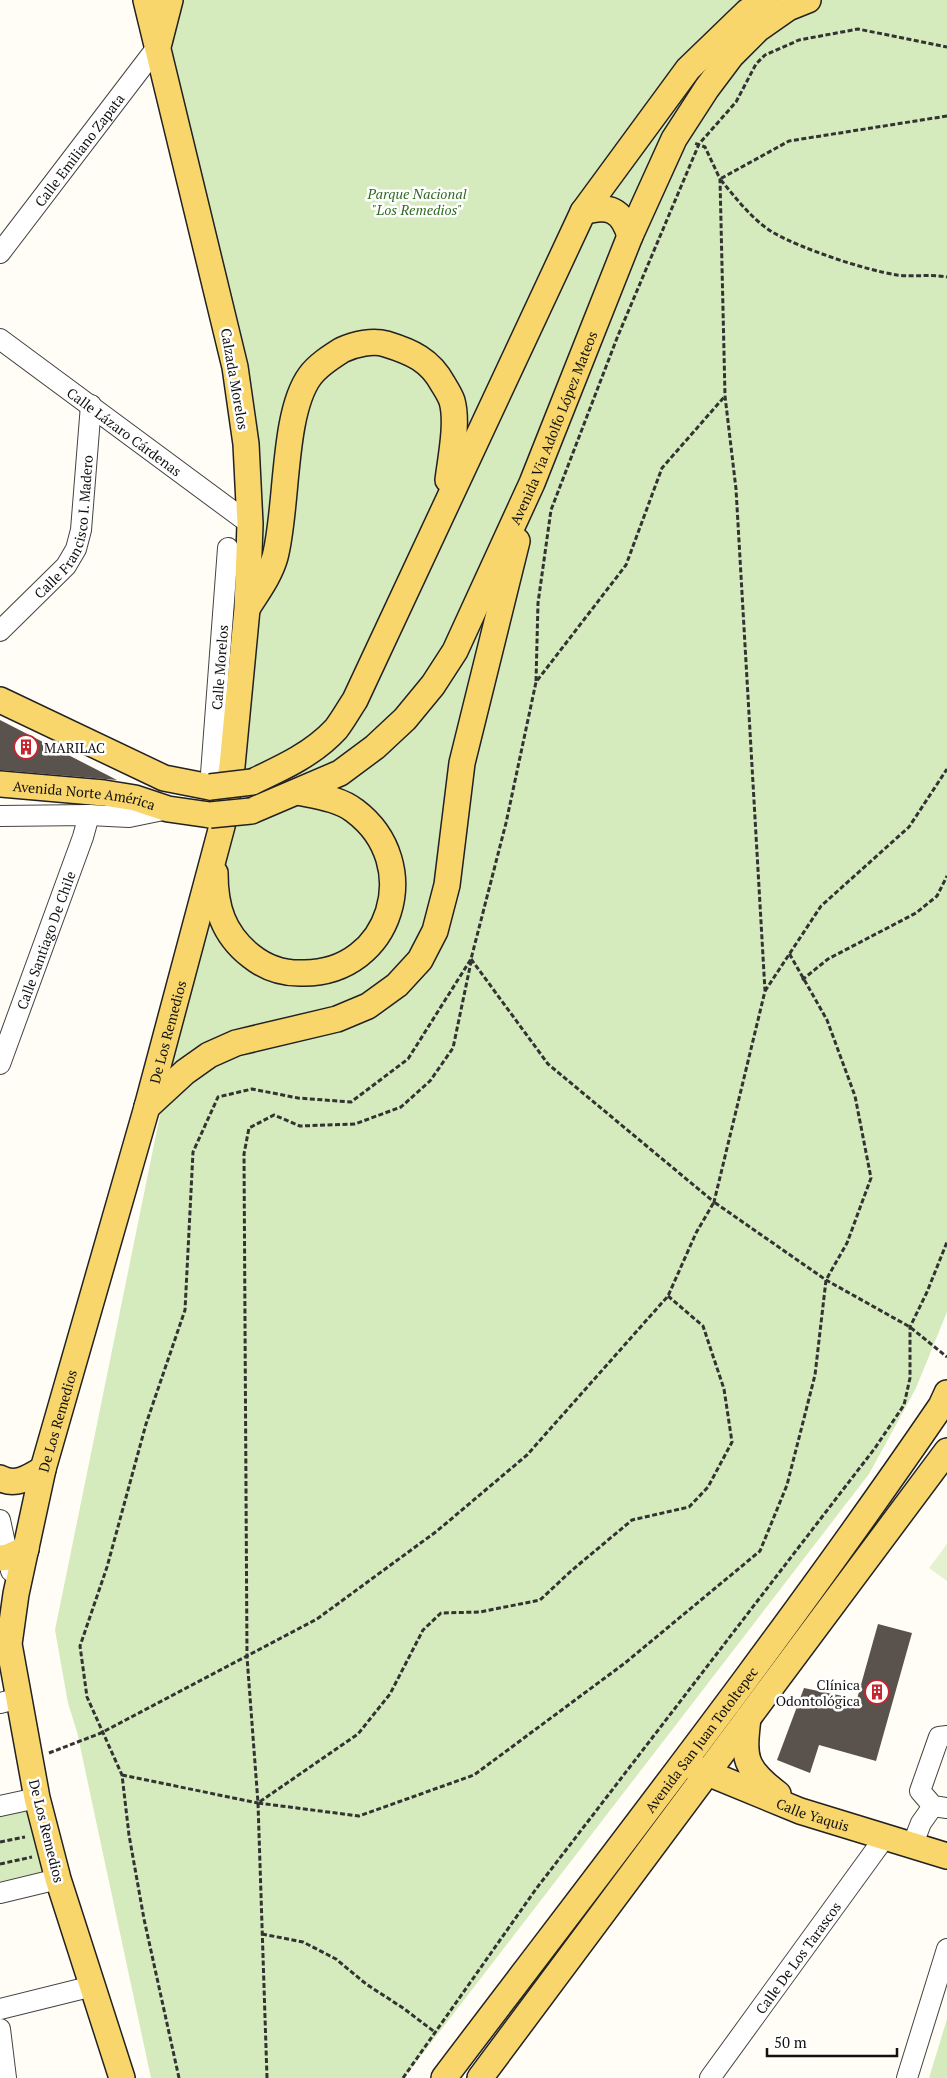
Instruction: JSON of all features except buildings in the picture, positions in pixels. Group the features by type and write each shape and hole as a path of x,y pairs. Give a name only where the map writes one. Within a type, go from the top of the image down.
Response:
{"main road":[{"name":"Calzada Morelos","path":"146,0 235,367 246,444 250,524 247,609 232,766"},
{"path":"158,46 170,0"},
{"path":"0,700 164,778 210,787 252,782 284,767 313,750 337,728 355,700 443,507 583,212 688,69 747,12 766,0"},
{"name":"Avenida Via Adolfo López Mateos","path":"251,811 340,773 376,747 405,719 433,685 455,651 532,484 630,236 674,139 707,88 731,56 758,29 788,8 808,0"},
{"path":"583,212 598,207 614,211 626,222 630,236"},
{"path":"247,609 264,581 274,558 280,532 292,431 298,401 310,376 329,358 353,345 381,342 410,352 435,370 452,401 454,440 443,507"},
{"path":"147,1108 185,1072 208,1055 236,1043 337,1019 368,1006 398,986 420,960 434,931 447,884 462,763 532,484"},
{"name":"De Los Remedios","path":"122,2078 58,1878 37,1798 30,1760 10,1700 4,1633 16,1594 11,1555 43,1469 147,1108 222,826 232,766"},
{"name":"Avenida Norte América","path":"0,784 104,792 135,798 168,810 210,815 251,811"},
{"path":"214,854 215,890 222,920 237,945 261,964 290,974 320,973 349,963 372,944 388,918 394,888 390,858 376,831 354,810 327,798 298,792"},
{"name":"Avenida San Juan Totoltepec","path":"444,2078 729,1703 889,1481 941,1406 947,1393"},
{"name":"Avenida San Juan Totoltepec","path":"480,2078 947,1451"},
{"path":"0,1478 15,1482 26,1479 43,1469"},
{"path":"748,1717 744,1748 751,1770 760,1781 800,1811"},
{"name":"Calle Yaquis","path":"683,1763 800,1811 947,1856"}],"street":[{"name":"Calle Emiliano Zapata","path":"0,253 158,46"},
{"name":"Calle Lázaro Cárdenas","path":"0,339 250,524"},
{"name":"Calle Francisco I. Madero","path":"0,631 66,566 76,549 81,530 91,405"},
{"name":"Calle Morelos","path":"210,787 228,548"},
{"name":"Avenida Norte América","path":"0,816 89,815 129,818 168,810"},
{"name":"Calle Santiago De Chile","path":"0,1064 83,837 89,815"},
{"path":"0,1520 11,1555"},
{"path":"912,1846 922,1822 940,1807 920,1791 939,1737 947,1736"},
{"path":"0,1806 37,1798"},
{"name":"Calle De Los Tarascos","path":"710,2078 885,1837"},
{"path":"0,1893 58,1878"},
{"path":"907,2078 947,1949"},
{"path":"0,2009 93,1986"},
{"path":"0,2029 6,2078"}],"path":[{"path":"267,2078 258,1803 247,1657 244,1154 248,1128 274,1115 300,1126 355,1124 401,1107 430,1081 453,1048 471,958 506,823 536,682 538,603 550,510 617,338 699,144 736,102 760,59 799,40 858,29 947,47"},
{"path":"720,179 789,141 947,116"},
{"path":"674,139 705,147 720,179 747,211 773,233 813,250 860,266 898,275 935,274 947,277"},
{"path":"30,1760 101,1733 317,1619 437,1531 527,1454 668,1296 696,1233 714,1202 765,991 736,489 725,396 720,179"},
{"path":"536,682 626,565 662,468 725,396"},
{"path":"765,991 821,906 909,827 947,769"},
{"path":"802,980 828,959 916,913 937,896 947,876"},
{"path":"122,1775 258,1803 359,1816 474,1775 625,1663 760,1551 787,1485 815,1375 826,1280 847,1243 871,1178 855,1096 826,1020 802,980 789,953"},
{"path":"471,958 548,1064 714,1202 826,1280 910,1327 947,1357"},
{"path":"179,2078 144,1919 129,1835 122,1775 101,1733 87,1698 80,1646 107,1567 146,1424 185,1310 193,1152 218,1097 252,1089 298,1098 351,1102 408,1059 471,958"},
{"path":"403,2078 536,1889 875,1448 904,1405 910,1378 910,1327 927,1292 947,1242"},
{"path":"258,1803 358,1734 390,1694 423,1630 441,1613 480,1612 540,1600 571,1571 632,1520 688,1507 708,1487 732,1442 724,1390 703,1326 668,1296"},
{"path":"0,1842 28,1836 30,1843"},
{"path":"0,1864 33,1857 32,1850"},
{"path":"262,1934 303,1942 336,1959 366,1984 403,2008 436,2033"}],"green space":[{"name":"Parque Nacional \"Los Remedios\"","path":"146,0 947,0 947,1312 916,1388 869,1474 404,2078 151,2078 77,1732 68,1703 55,1630 169,1071 243,740 260,495"},
{"path":"947,1544 947,1581 929,1568"},
{"path":"31,1805 50,1873 0,1885 0,1813"},
{"path":"947,2019 947,2078 929,2078"}],"place":[{"name":"MARILAC","path":"26,747"},
{"name":"Clínica Odontológica","path":"877,1692"}]}
